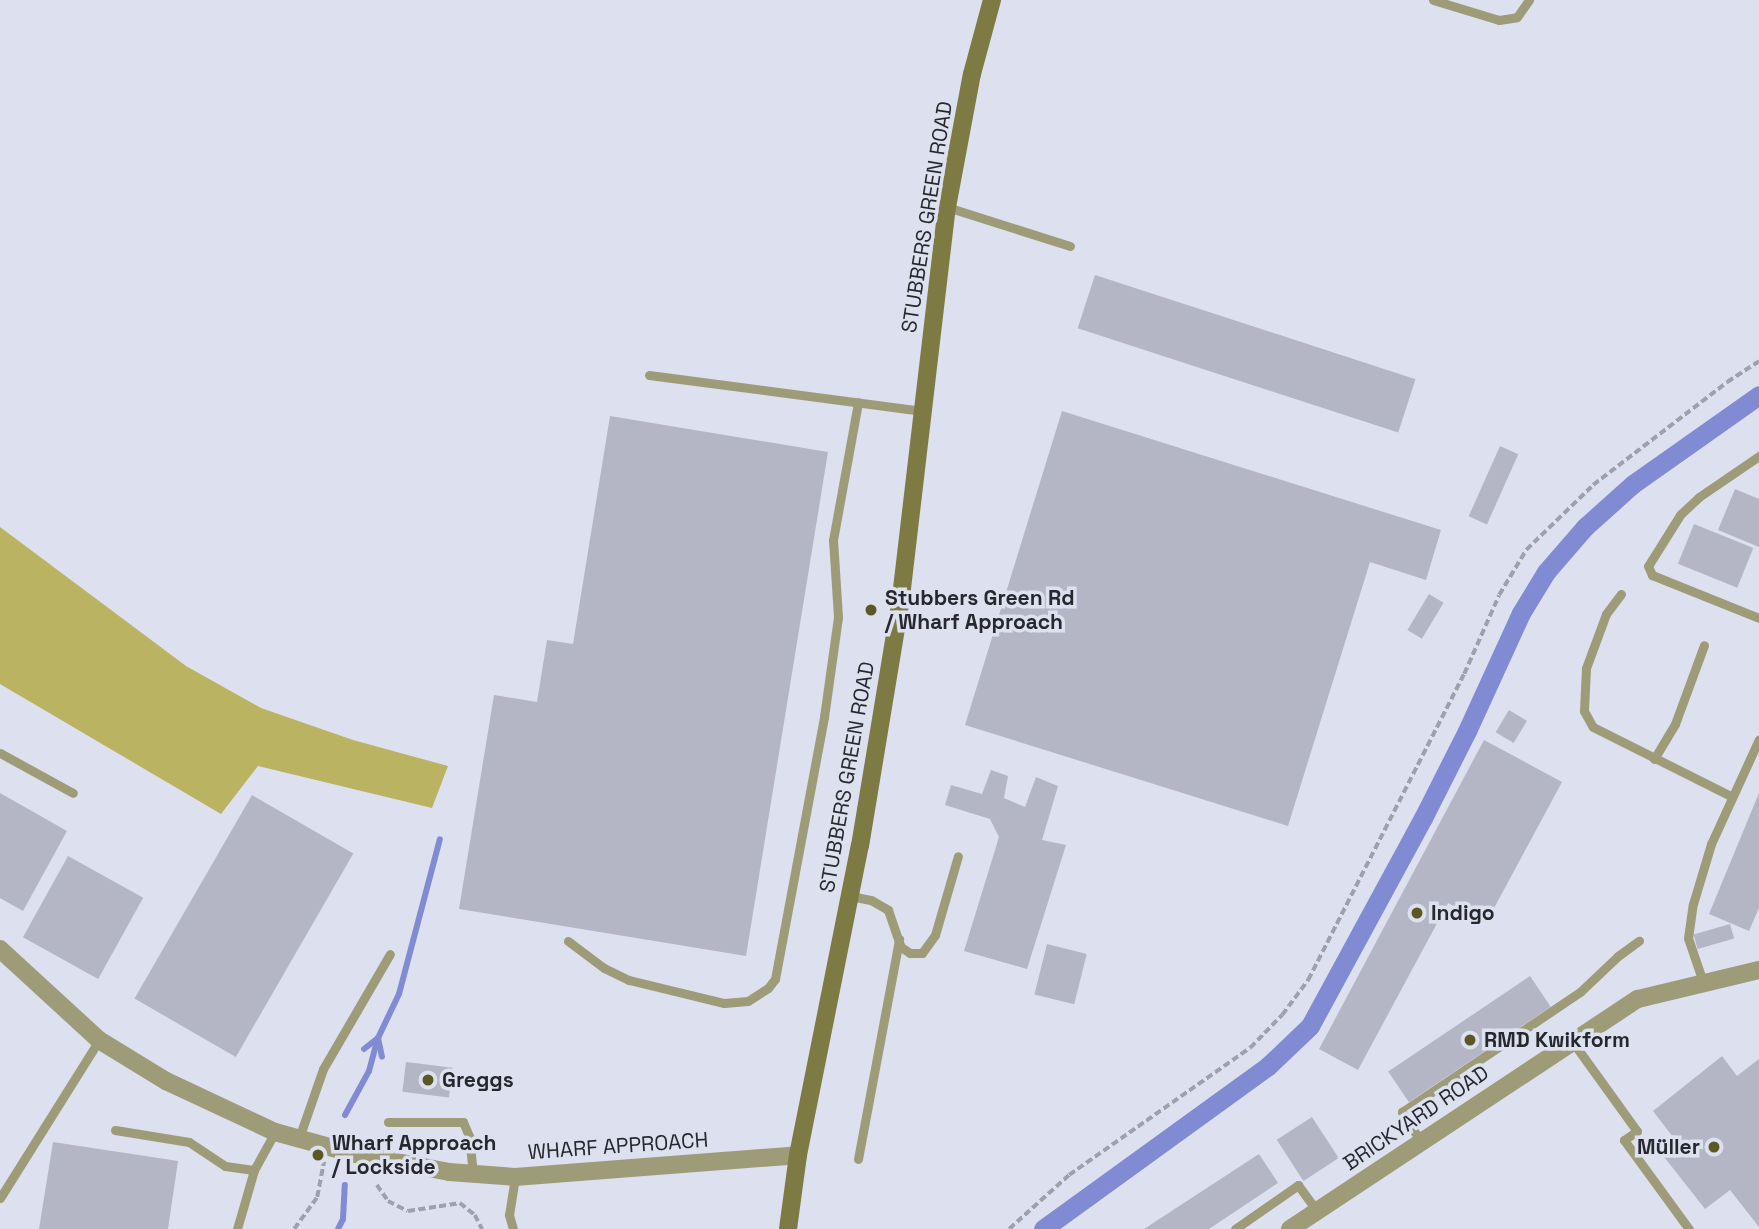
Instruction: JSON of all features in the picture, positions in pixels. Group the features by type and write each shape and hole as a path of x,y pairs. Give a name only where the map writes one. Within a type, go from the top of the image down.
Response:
{"street":[{"name":"STUBBERS GREEN ROAD","path":"788,1229 798,1155 850,896 901,597 947,207 972,74 992,0"},
{"name":"WHARF APPROACH","path":"0,949 99,1040 166,1082 275,1132 328,1147 436,1170 515,1177 798,1155"},
{"name":"BRICKYARD ROAD","path":"1290,1229 1638,999 1759,970"}],"lane":[{"path":"1433,0 1499,20 1517,17 1530,0"},
{"path":"947,207 1070,246"},
{"path":"649,375 923,411"},
{"path":"568,941 582,954 629,980 724,1003 748,1001 768,988 775,979 824,717 838,617 834,540 858,402"},
{"path":"1759,456 1699,497 1679,515 1648,566 1652,575 1759,618"},
{"path":"1621,594 1605,614 1586,668 1584,711 1593,727 1731,796"},
{"path":"1654,759 1675,724 1704,645"},
{"path":"1703,982 1688,938 1693,904 1711,844 1759,739"},
{"path":"0,753 73,793"},
{"path":"850,896 871,900 888,910 901,947 910,953 922,953 927,950 935,935 958,856"},
{"path":"858,1159 899,939"},
{"path":"1421,1142 1402,1112 1580,992 1618,956 1639,942"},
{"path":"299,1138 323,1069 390,954"},
{"path":"0,1198 99,1040"},
{"path":"1572,1041 1637,1131 1624,1140 1689,1229"},
{"path":"388,1122 463,1122 469,1136 473,1174"},
{"path":"115,1130 189,1142 225,1166 254,1170"},
{"path":"237,1229 254,1170 275,1132"},
{"path":"513,1229 509,1215 515,1177"},
{"path":"1236,1229 1298,1185 1317,1210"}],"path":[{"path":"1009,1229 1069,1175 1250,1048 1282,1015 1308,980 1464,674 1499,595 1526,550 1593,485 1727,382 1759,361"},
{"path":"295,1229 317,1197 328,1147"},
{"path":"377,1185 388,1201 408,1211 460,1203 475,1215 481,1229"}],"shaded area":[{"path":"0,527 186,666 261,708 353,740 448,766 432,808 258,766 221,814 0,684"}],"building":[{"path":"1095,275 1416,379 1398,432 1078,328"},
{"path":"1062,411 1441,530 1426,580 1370,562 1288,826 965,725"},
{"path":"610,416 828,452 746,956 459,909 494,695 537,702 547,640 573,644"},
{"path":"1500,446 1518,454 1487,524 1469,516"},
{"path":"1735,489 1759,499 1759,547 1718,530"},
{"path":"1694,524 1753,548 1737,588 1678,564"},
{"path":"1429,594 1444,603 1422,639 1407,630"},
{"path":"1509,710 1527,721 1514,743 1496,732"},
{"name":"Indigo","path":"1484,740 1562,782 1486,923 1448,903 1358,1070 1319,1049"},
{"path":"991,770 1008,776 1004,798 1025,807 1036,777 1058,786 1042,840 1066,845 1027,969 964,951 999,837 990,819 945,805 951,785 982,794"},
{"path":"0,793 67,831 23,911 0,898"},
{"path":"1759,793 1759,908 1749,931 1709,914"},
{"path":"252,795 353,854 236,1057 135,999"},
{"path":"68,856 143,898 98,979 23,937"},
{"path":"1730,924 1734,938 1698,949 1693,934"},
{"path":"1047,944 1087,954 1074,1004 1034,994"},
{"name":"RMD Kwikform","path":"1530,976 1551,1007 1409,1102 1388,1072"},
{"name":"Müller","path":"1722,1056 1737,1076 1759,1059 1759,1227 1730,1190 1705,1209 1661,1153 1676,1141 1653,1111"},
{"name":"Greggs","path":"406,1062 453,1068 449,1098 402,1092"},
{"path":"1312,1117 1339,1158 1303,1181 1277,1140"},
{"path":"53,1142 178,1161 168,1229 39,1229"},
{"path":"1259,1154 1278,1183 1209,1229 1144,1229"}],"waterway":[{"path":"1043,1229 1268,1066 1310,1026 1423,818 1467,731 1521,613 1546,572 1585,527 1633,484 1759,395"},
{"path":"345,1115 369,1071 378,1038 399,994 440,839"},
{"path":"364,1049 378,1038 382,1057"},
{"path":"338,1229 343,1219 345,1185"}],"place":[{"name":"Stubbers Green Rd / Wharf Approach","path":"871,610"},
{"name":"Indigo","path":"1417,913"},
{"name":"RMD Kwikform","path":"1470,1040"},
{"name":"Greggs","path":"428,1080"},
{"name":"Müller","path":"1714,1147"},
{"name":"Wharf Approach / Lockside","path":"318,1155"}]}
